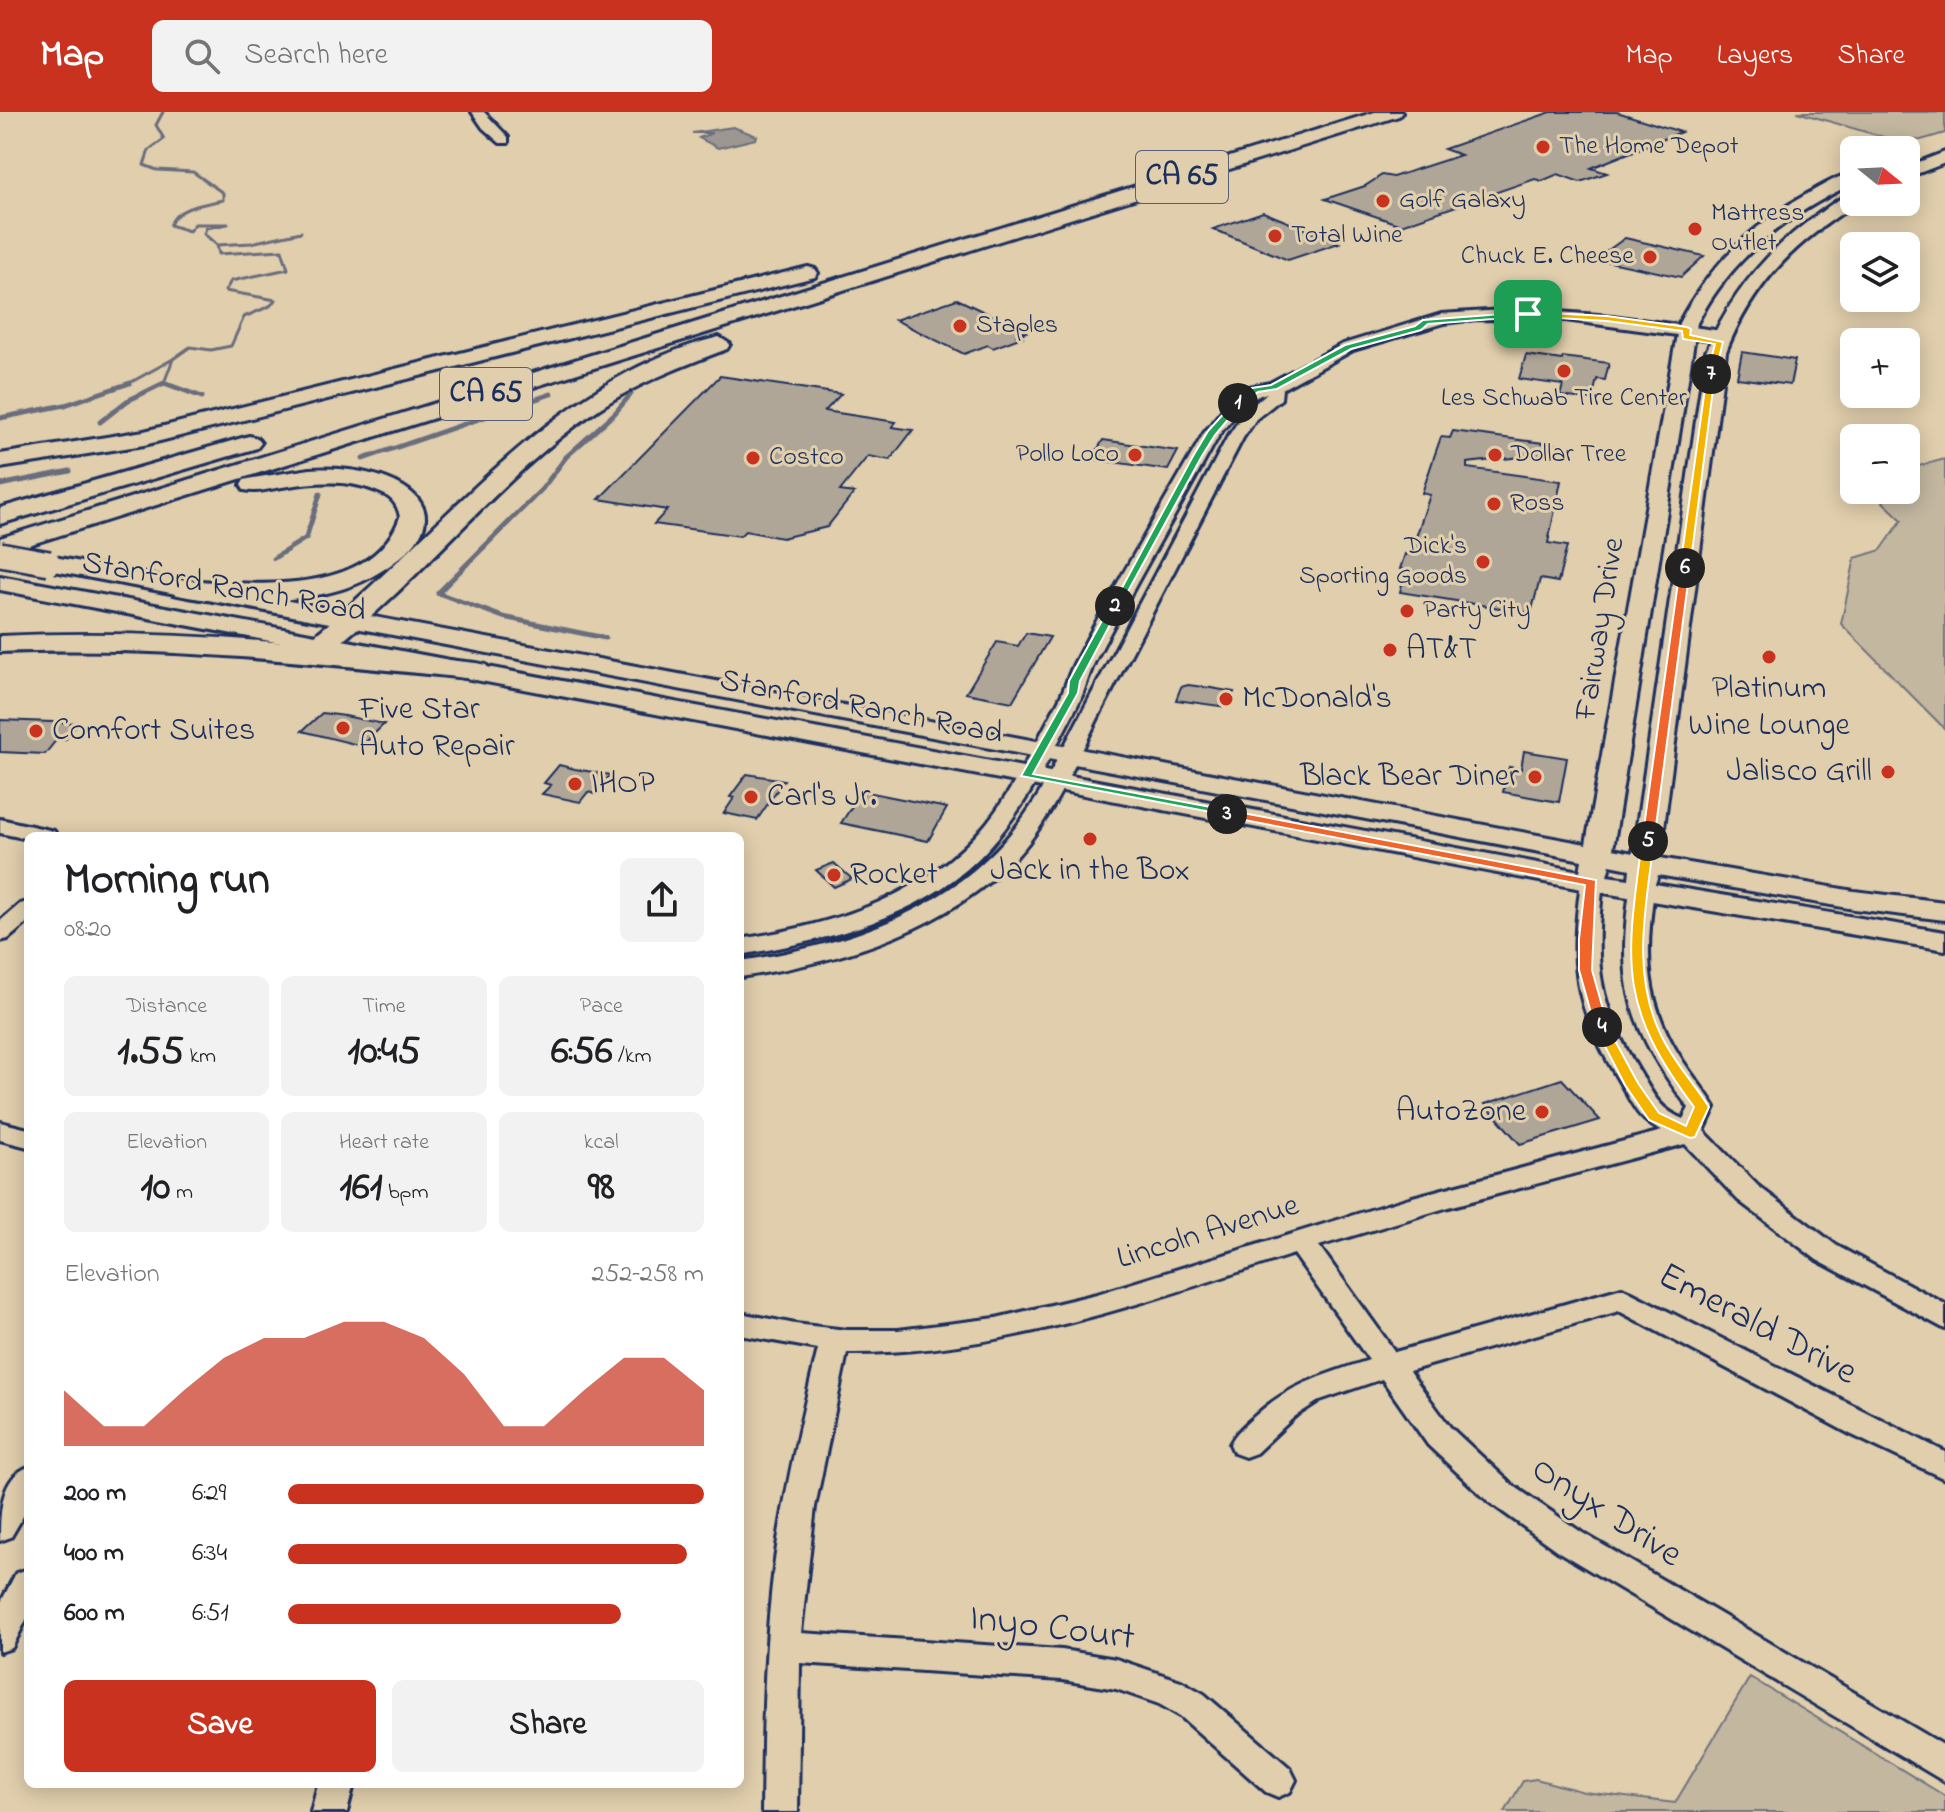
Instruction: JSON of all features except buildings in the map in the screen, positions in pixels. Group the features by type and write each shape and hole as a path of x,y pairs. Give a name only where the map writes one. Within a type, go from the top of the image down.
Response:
{"highway":[{"name":"CA 65","path":"853,260 1339,112"},
{"name":"CA 65","path":"0,546 1393,112"},
{"path":"324,642 353,619 547,437 597,400 709,347 931,266 971,243"},
{"name":"CA 65","path":"378,405 815,271 501,348"},
{"path":"0,461 144,438 501,348"},
{"path":"0,502 501,348"},
{"path":"0,516 276,436"},
{"path":"0,564 238,489 293,477 335,475 368,479 395,490 409,505 413,521 405,541 377,564 341,581 300,590 183,588"},
{"path":"0,644 65,641 164,643 476,671"}],"main road":[{"path":"1920,151 1945,143"},
{"path":"1920,167 1945,157"},
{"name":"Fairway Drive","path":"1595,868 1686,333 1700,299 1736,253 1793,209 1840,184"},
{"path":"1644,877 1711,370 1734,307 1762,269 1798,235 1840,207"},
{"name":"Stanford Ranch Road","path":"0,554 1054,754 1595,868"},
{"name":"Stanford Ranch Road","path":"0,583 1026,776 1644,877 1945,941"},
{"path":"1645,587 1682,592"},
{"name":"Stanford Ranch Road","path":"1644,877 1945,911"}],"street":[{"path":"478,112 504,140"},
{"path":"744,968 816,955 902,926 966,889 997,865 1030,826 1055,781 1054,754 1074,681 1212,433 1229,412 1255,390 1274,387 1348,347 1421,327 1545,322 1686,333 1721,339"},
{"path":"744,946 806,935 891,906 943,876 992,831 1026,776 1054,754 1123,652 1235,438 1250,416 1275,396 1274,387"},
{"path":"1093,647 1123,652"},
{"path":"0,826 28,832"},
{"name":"Fairway Drive","path":"1595,868 1585,939 1586,970 1603,1031 1632,1085 1654,1117 1690,1133 1748,1193 1827,1253 1945,1318"},
{"path":"902,926 902,914 928,895 943,876"},
{"path":"1644,877 1635,951 1639,991 1653,1033 1676,1073 1702,1107 1690,1133"},
{"path":"0,934 24,913"},
{"path":"0,1131 24,1137"},
{"name":"Lincoln Avenue","path":"744,1325 835,1342 907,1343 961,1338 1015,1328 1087,1309 1394,1213 1690,1133"},
{"name":"Onyx Drive","path":"1301,1242 1439,1436 1500,1493 1534,1518 1945,1765"},
{"name":"Emerald Drive","path":"1245,1444 1283,1408 1309,1392 1387,1366 1622,1299 1945,1466"},
{"path":"780,1812 783,1647 800,1502 835,1342"},
{"path":"0,1527 24,1487"},
{"path":"0,1637 24,1591"},
{"name":"Inyo Court","path":"783,1647 1062,1665 1116,1674 1169,1692 1192,1705 1278,1780"},
{"path":"329,1812 335,1788"}],"shaded area":[{"path":"1797,112 1945,112 1945,133 1921,140 1920,136 1880,136"},
{"path":"733,127 757,136 756,139 718,148 699,138 712,133 692,133"},
{"path":"1945,459 1945,729 1841,624 1855,558 1881,550 1902,520 1885,504 1920,504 1920,466"},
{"path":"1750,1677 1945,1796 1945,1812 1505,1812 1523,1781 1536,1779 1584,1792 1675,1803"}],"waterway":[{"path":"163,112 156,125 164,139 149,150 144,165 157,170 193,172 223,193 223,200 185,210 170,225 189,231 195,224 228,224 206,228 204,234 217,245"},
{"path":"1929,112 1937,112"},
{"path":"217,245 251,243 301,232"},
{"path":"173,359 190,347 211,350 231,346 244,317 270,306 276,300 225,291 231,281 288,269 282,250 219,254 217,245"},
{"path":"129,383 173,359"},
{"path":"164,383 173,359"},
{"path":"0,418 65,405 129,383"},
{"path":"100,422 127,401 164,383"},
{"path":"160,385 164,383"},
{"path":"164,383 202,397"},
{"path":"164,383 169,385"},
{"path":"363,459 551,394"},
{"path":"605,638 503,617 438,593 542,489 566,457 615,413 631,394"},
{"path":"0,485 70,471"},
{"path":"274,558 306,538 320,494"}],"place":[{"name":"The Home Depot","path":"1543,147"},
{"name":"Golf Galaxy","path":"1383,201"},
{"name":"Mattress Outlet","path":"1695,229"},
{"name":"Total Wine","path":"1275,236"},
{"name":"Chuck E. Cheese","path":"1650,257"},
{"name":"Staples","path":"960,326"},
{"name":"Les Schwab Tire Center","path":"1564,371"},
{"name":"Pollo Loco","path":"1135,455"},
{"name":"Dollar Tree","path":"1495,455"},
{"name":"Costco","path":"753,458"},
{"name":"Ross","path":"1494,504"},
{"name":"Dick's Sporting Goods","path":"1483,562"},
{"name":"Party City","path":"1407,611"},
{"name":"AT&T","path":"1390,650"},
{"name":"Platinum Wine Lounge","path":"1769,657"},
{"name":"McDonald's","path":"1226,699"},
{"name":"Five Star Auto Repair","path":"343,728"},
{"name":"Comfort Suites","path":"36,731"},
{"name":"Jalisco Grill","path":"1888,772"},
{"name":"Black Bear Diner","path":"1535,777"},
{"name":"IHOP","path":"575,784"},
{"name":"Carl's Jr.","path":"751,797"},
{"name":"Jack in the Box","path":"1090,839"},
{"name":"Rocket","path":"834,875"},
{"name":"AutoZone","path":"1542,1112"}],"route":[{"path":"1528,314 1607,319 1687,329 1686,337 1719,342 1711,370 1635,951 1639,991 1653,1033 1676,1073 1702,1107 1690,1133 1654,1117 1632,1085 1603,1031 1586,970 1585,939 1592,882 1026,776 1073,693 1074,681 1198,456 1212,433 1240,401 1255,390 1274,387 1331,354 1418,328 1426,322 1528,314"}]}
